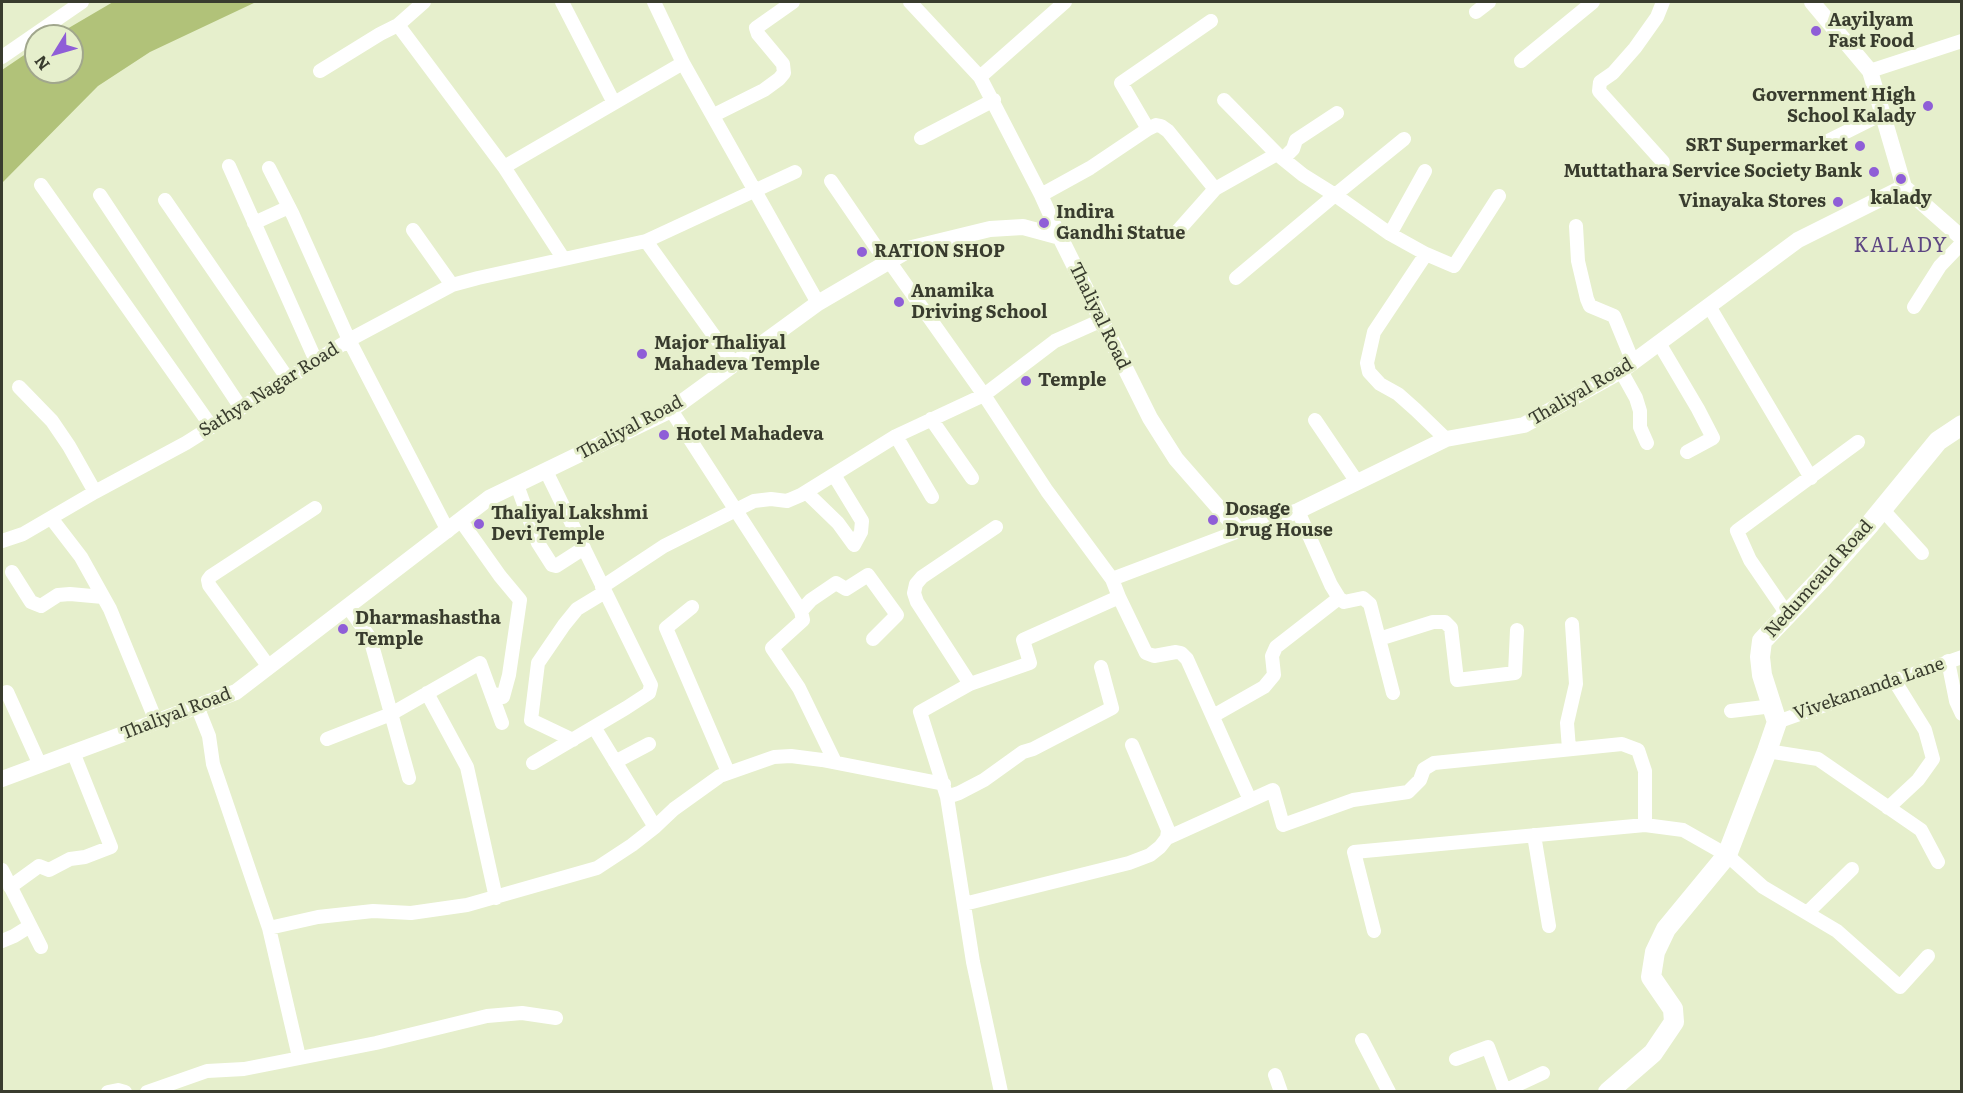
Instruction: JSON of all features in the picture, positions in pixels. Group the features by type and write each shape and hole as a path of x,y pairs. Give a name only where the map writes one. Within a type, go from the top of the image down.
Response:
{"main road":[{"name":"Nedumcaud Road","path":"1775,714 1762,675 1760,648 1762,641 1822,578 1938,441 1962,425"},
{"path":"1608,1092 1653,1053 1674,1022 1673,1009 1651,977 1655,952 1666,929 1727,855 1767,751 1775,714"}],"street":[{"path":"2,57 82,2"},
{"path":"320,72 380,34 398,26 424,2"},
{"path":"562,2 615,103"},
{"path":"654,2 683,63 818,303"},
{"path":"714,115 764,90 784,73 783,64 758,34 756,28 793,2"},
{"path":"910,2 980,77 994,100 1041,195 1059,237"},
{"path":"980,77 1065,2"},
{"path":"1476,12 1489,2"},
{"path":"1521,61 1593,2"},
{"path":"1663,2 1658,17 1613,73 1600,82 1599,91 1663,162"},
{"path":"1812,2 1870,71 1904,187 1962,237"},
{"path":"1148,129 1121,83 1210,21"},
{"path":"398,26 504,167 563,258"},
{"path":"1870,71 1962,41"},
{"path":"504,167 683,63"},
{"path":"921,138 994,100"},
{"path":"1224,100 1280,156 1303,175 1390,234 1454,266 1499,196"},
{"path":"1176,233 1215,189 1293,148 1296,140 1337,112"},
{"path":"1818,146 1882,114"},
{"path":"1041,195 1090,168 1156,125 1168,131 1215,189"},
{"path":"1236,278 1404,139"},
{"path":"229,166 316,361"},
{"path":"269,168 349,340 452,285 646,241 795,172"},
{"path":"1390,234 1425,171"},
{"path":"831,181 984,395 1047,491 1112,579 1146,653 1154,656 1176,652 1181,653 1187,659 1250,800"},
{"path":"41,185 211,426"},
{"name":"Thaliyal Road","path":"2,779 236,692 489,498 671,410 818,303 912,248 990,229 1023,227 1059,237 1150,418 1176,459 1239,531 1298,511 1446,439 1524,425 1628,367 1798,240 1904,187"},
{"path":"100,195 241,408"},
{"path":"165,200 288,379"},
{"path":"254,223 289,207"},
{"path":"1576,226 1578,261 1587,299 1590,306 1614,316 1640,411 1640,428 1647,443"},
{"path":"413,230 452,285"},
{"path":"646,241 735,365"},
{"path":"1914,307 1940,266 1962,243"},
{"path":"1426,254 1374,332 1368,363 1369,372 1380,384 1398,394 1446,439"},
{"path":"1709,306 1811,478"},
{"path":"573,740 531,720 538,663 577,609 664,546 754,501 771,499 787,501 806,492 896,436 984,395 1055,341 1102,320"},
{"name":"Sathya Nagar Road","path":"2,541 23,534 188,442 349,340 455,526 520,600 509,675 503,696 491,693"},
{"path":"1659,343 1713,438 1687,452"},
{"path":"19,387 52,421 95,492"},
{"path":"671,410 801,611 803,620 772,648 799,688 835,762"},
{"path":"931,419 972,478"},
{"path":"1315,420 1357,482"},
{"path":"896,436 932,497"},
{"path":"1787,614 1750,560 1737,531 1858,442"},
{"path":"533,763 649,693 651,685 546,471"},
{"path":"806,492 838,523 854,544 861,532 862,520 834,475"},
{"path":"517,485 538,543 552,565 556,566 584,548"},
{"path":"269,667 213,591 208,580 315,508"},
{"path":"1882,509 1922,553"},
{"path":"1298,511 1339,598 1344,602 1363,598 1370,604 1393,693"},
{"path":"51,518 81,557 103,597 126,646 156,722"},
{"path":"970,684 917,602 914,593 921,577 996,527"},
{"path":"1112,579 1239,531"},
{"path":"12,572 31,602 41,606 58,595 103,597"},
{"path":"801,611 811,600 836,582 846,589 868,574 897,615"},
{"path":"1001,1092 973,962 945,790 920,712 970,684 1030,663 1023,640 1119,597"},
{"path":"1213,716 1264,687 1274,675 1272,656 1276,647 1339,598"},
{"path":"873,639 897,615 917,602"},
{"path":"348,607 370,638 409,777"},
{"path":"692,607 666,628 729,772"},
{"path":"1379,639 1433,622 1446,622 1451,628 1457,680 1515,673 1517,630"},
{"path":"1569,749 1567,723 1576,684 1572,624"},
{"path":"1955,659 1956,701 1962,714"},
{"name":"Vivekananda Lane","path":"1731,711 1775,714 1894,680 1955,659"},
{"path":"327,739 391,714 480,663 502,723"},
{"path":"269,928 318,917 373,911 411,913 467,905 597,868 655,827 674,809 720,776 774,757 790,756 835,762 959,793 984,780 1023,752 1112,708 1101,667"},
{"path":"1888,808 1918,780 1933,759 1925,730 1894,680"},
{"path":"8,692 40,765"},
{"path":"427,693 467,767 496,898"},
{"path":"197,706 209,736 217,774 269,928 299,1057"},
{"path":"594,727 655,827"},
{"path":"615,762 649,744"},
{"path":"964,903 1129,863 1150,855 1167,838 1273,790 1283,825 1353,800 1408,792 1420,780 1424,769 1434,763 1622,744 1638,750 1645,771 1645,825"},
{"path":"1132,745 1168,830 1167,838"},
{"path":"1767,751 1818,759 1921,830 1938,862"},
{"path":"10,887 39,866 49,870 70,859 86,857 111,847 73,753"},
{"path":"1374,931 1354,852 1645,825 1683,830 1727,855 1763,886 1837,931 1900,987 1928,956"},
{"path":"1534,835 1549,926"},
{"path":"1808,912 1852,869"},
{"path":"2,870 40,947"},
{"path":"2,941 30,926"},
{"path":"147,1092 207,1071 244,1069 376,1043 487,1016 522,1013 556,1018"},
{"path":"1362,1041 1389,1092"},
{"path":"1456,1059 1488,1047 1505,1091 1543,1073"},
{"path":"1275,1075 1281,1092"},
{"path":"108,1092 118,1089 124,1092"}],"shaded area":[{"path":"113,2 256,2 150,52 98,86 2,183 2,70 24,55 24,84 84,84 84,24 75,24"}],"place":[{"name":"Aayilyam Fast Food","path":"1816,31"},
{"name":"Government High School Kalady","path":"1928,106"},
{"name":"SRT Supermarket","path":"1860,146"},
{"name":"Muttathara Service Society Bank","path":"1874,172"},
{"name":"kalady","path":"1901,179"},
{"name":"Vinayaka Stores","path":"1838,202"},
{"name":"Indira Gandhi Statue","path":"1044,223"},
{"name":"RATION SHOP","path":"862,252"},
{"name":"Anamika Driving School","path":"899,302"},
{"name":"Major Thaliyal Mahadeva Temple","path":"642,354"},
{"name":"Temple","path":"1026,381"},
{"name":"Hotel Mahadeva","path":"664,435"},
{"name":"Dosage Drug House","path":"1213,520"},
{"name":"Thaliyal Lakshmi Devi Temple","path":"479,524"},
{"name":"Dharmashastha Temple","path":"343,629"}],"district":[{"name":"KALADY","path":"1901,246"}]}
